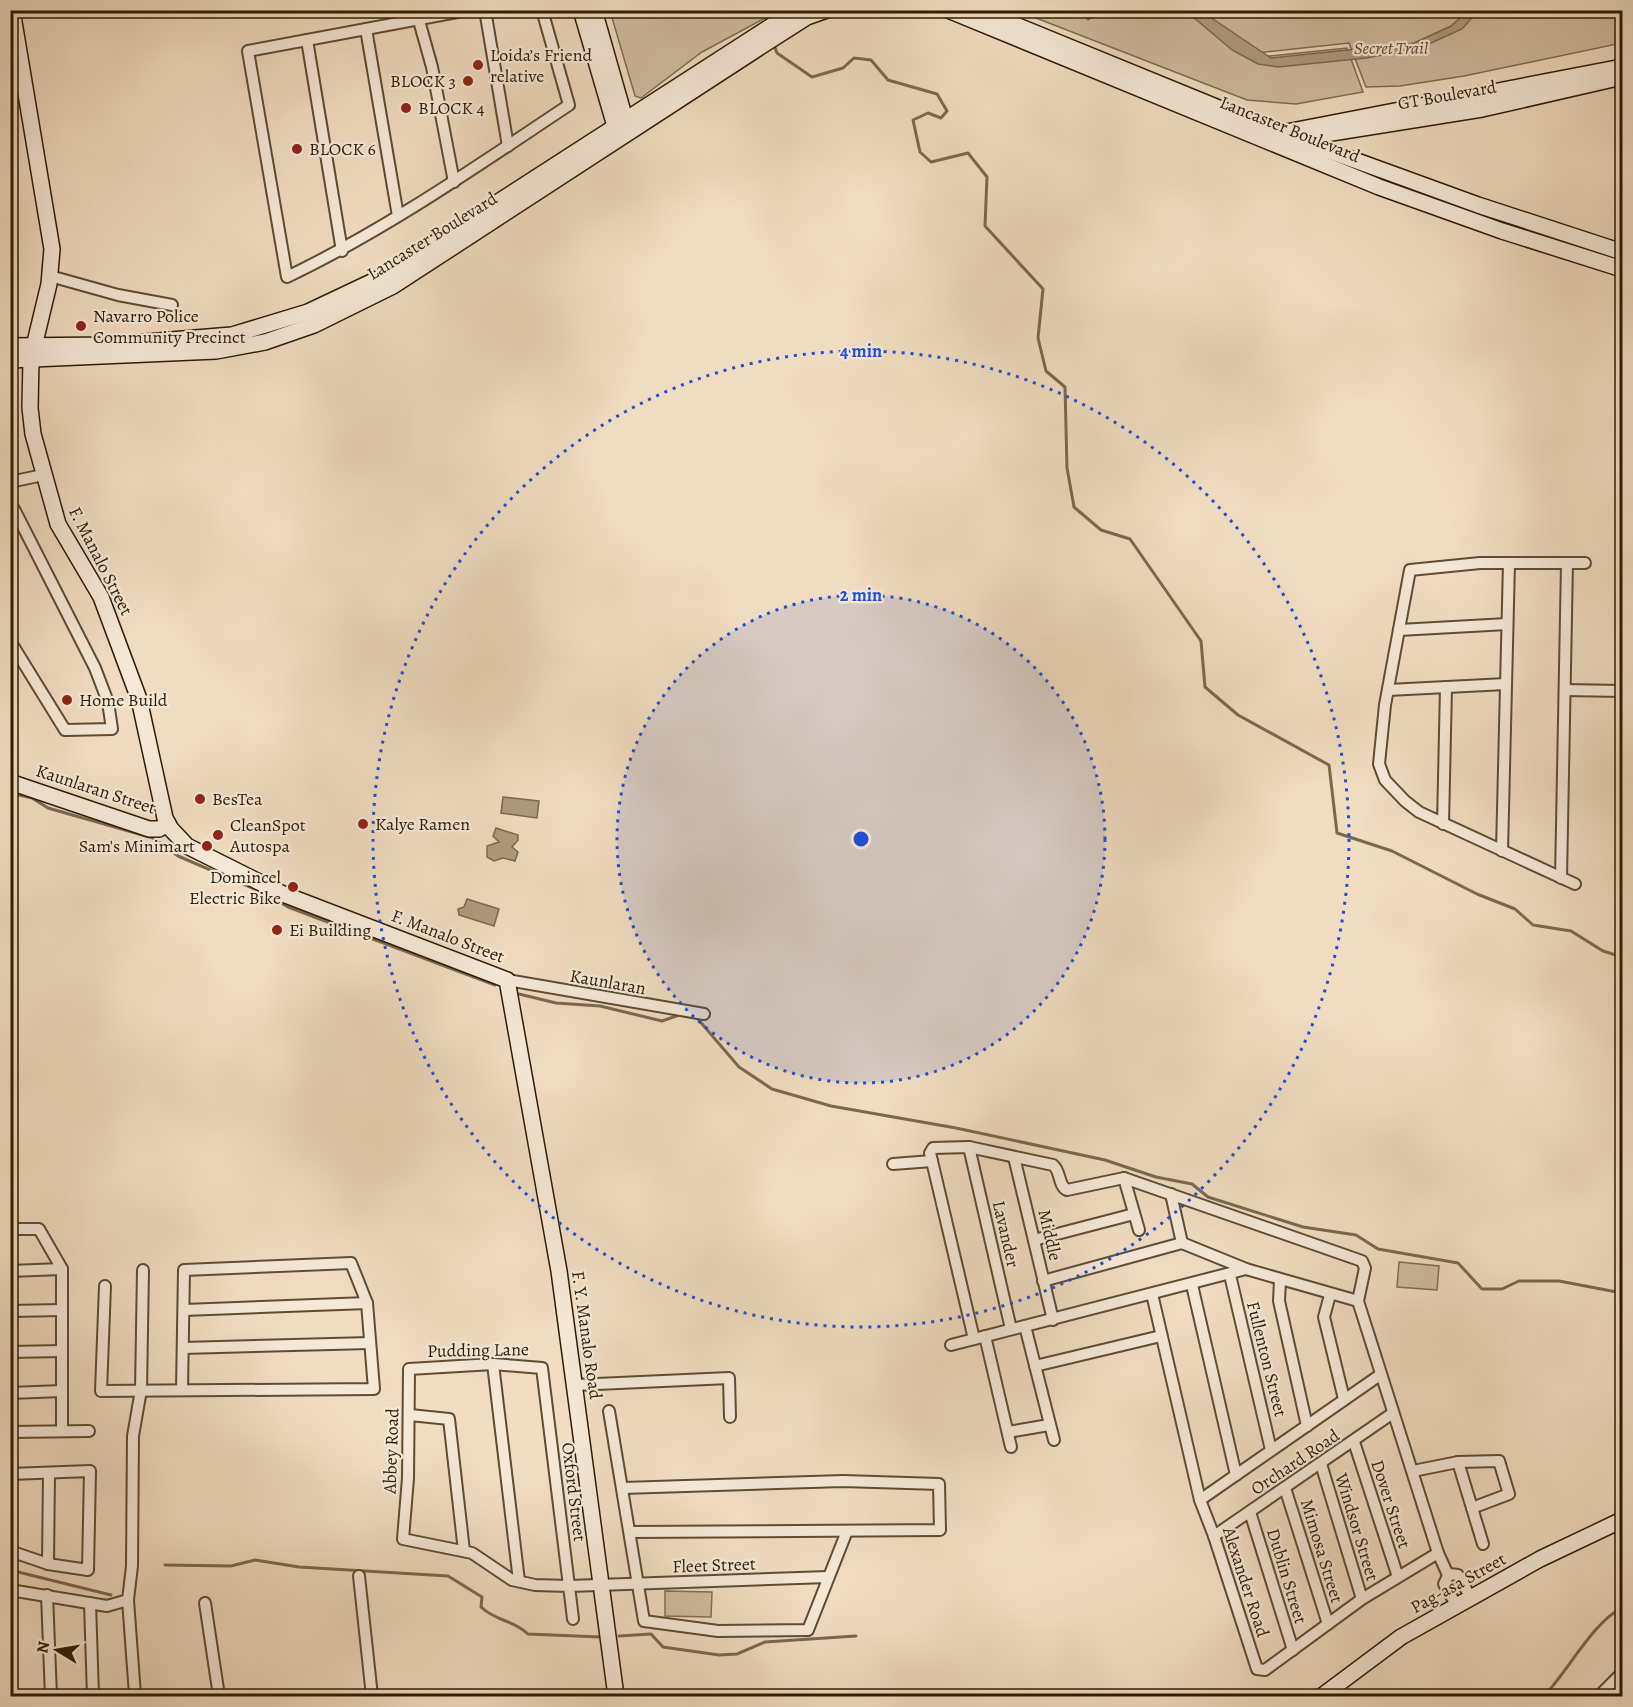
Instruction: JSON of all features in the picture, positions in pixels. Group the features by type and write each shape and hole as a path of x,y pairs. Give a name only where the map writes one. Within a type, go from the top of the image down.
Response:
{"street":[{"name":"F. Manalo Street","path":"12,10 52,249 50,276 32,353 30,408 43,475 57,524 101,597 129,671 142,712 161,805 168,824 188,846 283,894 507,980"},
{"path":"468,10 418,15 366,29 248,51 287,277 342,250 398,216 569,105 542,10"},
{"path":"485,10 508,146"},
{"path":"582,10 620,128"},
{"path":"594,10 620,128"},
{"name":"Lancaster Boulevard","path":"767,35 796,10"},
{"name":"Lancaster Boulevard","path":"10,360 32,353 232,335 308,312 382,277 767,35 827,10"},
{"name":"Lancaster Boulevard","path":"948,10 1274,140 1298,138 1478,205 1623,252"},
{"name":"Lancaster Boulevard","path":"980,10 1379,187 1502,231 1623,269"},
{"path":"418,15 432,67 453,182"},
{"path":"366,29 398,216"},
{"path":"307,40 342,250"},
{"name":"GT Boulevard","path":"1274,140 1623,67"},
{"name":"GT Boulevard","path":"1298,138 1342,133 1482,109 1623,78"},
{"path":"50,276 118,295 172,305"},
{"name":"Lancaster Boulevard","path":"10,346 32,353"},
{"path":"10,482 43,475"},
{"path":"10,510 14,509 95,668 108,702 112,729 65,730 10,641"},
{"path":"1502,851 1509,563"},
{"path":"1575,884 1419,812 1405,801 1386,780 1379,764 1388,690 1410,570 1509,563 1585,563"},
{"path":"1561,878 1567,563"},
{"path":"1398,630 1507,624"},
{"path":"1388,690 1506,684"},
{"path":"1443,824 1446,687"},
{"path":"1565,690 1623,691"},
{"name":"Kaunlaran Street","path":"10,782 149,829 159,829 168,824"},
{"name":"Kaunlaran","path":"507,980 704,1014"},
{"name":"F. Y. Manalo Road","path":"507,980 559,1271 616,1696"},
{"path":"1011,1447 932,1161 930,1153 933,1148 969,1147 1056,1167 1062,1187 1067,1190 1124,1178 1362,1261 1365,1268 1358,1301 1438,1553 1448,1575 1444,1584 1457,1606"},
{"name":"Lavander","path":"969,1147 1011,1329"},
{"name":"Middle","path":"1014,1157 1053,1320"},
{"path":"893,1164 932,1161"},
{"path":"1124,1178 1139,1230"},
{"path":"1171,1194 1182,1243"},
{"path":"1034,1240 1134,1215"},
{"path":"10,1229 39,1229 62,1269 62,1431"},
{"path":"1044,1281 1182,1243 1246,1269 1330,1295 1358,1301"},
{"path":"105,1286 101,1391 374,1389 367,1303 351,1263 184,1270 182,1390"},
{"path":"10,1271 62,1269"},
{"path":"951,1345 1230,1275 1246,1269"},
{"path":"123,1696 135,1695 128,1600 132,1566 133,1437 141,1390 143,1270"},
{"name":"Fullenton Street","path":"1230,1275 1271,1450"},
{"path":"1280,1280 1279,1300 1306,1426"},
{"path":"1191,1285 1236,1475"},
{"name":"Alexander Road","path":"1152,1294 1200,1500 1214,1536 1256,1667 1265,1670 1362,1599 1438,1553"},
{"path":"1330,1295 1324,1317 1344,1399"},
{"path":"184,1310 367,1303"},
{"path":"10,1311 62,1310"},
{"path":"1025,1326 1054,1440"},
{"path":"1035,1366 1161,1336"},
{"path":"183,1348 370,1342"},
{"path":"10,1352 62,1351"},
{"path":"410,1415 449,1419 464,1551 479,1557 506,1577 519,1581 493,1364"},
{"name":"Pudding Lane","path":"413,1368 493,1364 542,1368"},
{"name":"Abbey Road","path":"413,1368 407,1371 410,1415 403,1539 464,1551"},
{"name":"Oxford Street","path":"542,1368 573,1619"},
{"path":"1200,1500 1380,1375"},
{"path":"575,1385 729,1378 730,1417"},
{"path":"10,1393 62,1391"},
{"path":"609,1411 644,1621 718,1631 808,1630 847,1531"},
{"name":"Orchard Road","path":"1214,1536 1354,1442 1393,1413"},
{"path":"1008,1432 1049,1425"},
{"path":"10,1432 89,1431"},
{"name":"Dover Street","path":"1354,1442 1398,1576"},
{"path":"1413,1471 1458,1462 1499,1461 1509,1491 1507,1496 1472,1509"},
{"path":"1458,1462 1483,1544"},
{"name":"Windsor Street","path":"1321,1464 1362,1599"},
{"path":"10,1474 90,1471 88,1570 48,1564 10,1551"},
{"path":"48,1564 49,1473"},
{"path":"623,1488 843,1481 939,1484 940,1530 630,1532"},
{"name":"Mimosa Street","path":"1285,1488 1328,1624"},
{"name":"Dublin Street","path":"1250,1512 1293,1650"},
{"name":"Pag-asa Street","path":"1322,1696 1401,1637 1540,1559 1623,1520"},
{"path":"1448,1575 1458,1575 1471,1598"},
{"path":"359,1576 372,1696"},
{"name":"Fleet Street","path":"519,1581 569,1586 828,1578"},
{"path":"10,1590 90,1603 117,1605 128,1600"},
{"path":"47,1595 51,1696"},
{"path":"90,1603 93,1696"},
{"path":"205,1603 219,1696"},
{"path":"1599,1696 1623,1673"}],"green space":[{"path":"610,10 778,11 702,52 641,98 635,96"},
{"path":"1018,11 1194,11 1260,57 1347,48 1363,92 1296,104 1247,100"},
{"name":"Secret Trail","path":"1198,11 1622,11 1622,43 1464,76 1400,86 1366,87 1349,43 1256,53"},
{"path":"1399,1262 1439,1266 1437,1290 1397,1287"},
{"path":"665,1591 712,1592 711,1617 665,1616"}],"shaded area":[{"path":"1186,11 1201,11 1271,58 1414,43 1451,26 1468,11 1478,11 1462,29 1420,48 1366,58 1278,67 1258,64 1232,50"},
{"path":"503,797 539,801 537,818 501,813"},
{"path":"496,828 518,835 518,840 512,847 518,852 515,861 503,858 494,861 487,857 487,846 499,842 493,836"},
{"path":"467,899 499,909 494,926 459,915 458,909 464,907"}],"waterway":[{"path":"764,10 767,21"},
{"path":"1085,10 1088,19 1103,10"},
{"path":"774,45 777,53 812,77 843,68 854,58 871,60 888,80 937,94 947,111 941,118 928,113 913,120 920,152 931,162 968,153 987,177 985,226 1043,289 1038,338 1046,371 1065,387 1067,468 1074,507 1101,530 1130,539 1201,641 1205,687 1238,715 1329,765 1337,833 1392,851 1477,894 1515,909 1533,925 1571,931 1603,951 1622,957"},
{"path":"10,793 32,798 48,808 153,838 178,856 264,893 288,907 495,985"},
{"path":"519,994 556,1003 600,1006 662,1021 679,1015 697,1018 739,1067 772,1089 831,1106 956,1128 1105,1160 1156,1177 1192,1184 1208,1197 1303,1227 1356,1235 1378,1249 1458,1263 1482,1289 1502,1289 1519,1281 1559,1281 1622,1293"},
{"path":"165,1565 231,1566 255,1560 299,1567 448,1576 482,1597 481,1607 487,1612 528,1634 600,1637"},
{"path":"10,1570 111,1595"},
{"path":"1544,1696 1602,1623 1622,1608"},
{"path":"619,1636 651,1634 663,1647 719,1655 737,1654 765,1642 856,1636"}],"place":[{"name":"Loida’s Friend relative","path":"478,65"},
{"name":"BLOCK 3","path":"468,81"},
{"name":"BLOCK 4","path":"406,108"},
{"name":"BLOCK 6","path":"297,149"},
{"name":"Navarro Police Community Precinct","path":"81,326"},
{"name":"Home Build","path":"67,700"},
{"name":"BesTea","path":"200,799"},
{"name":"Kalye Ramen","path":"363,824"},
{"name":"CleanSpot Autospa","path":"218,835"},
{"name":"Sam's Minimart","path":"207,846"},
{"name":"Domincel Electric Bike","path":"293,887"},
{"name":"Ei Building","path":"277,930"}]}
